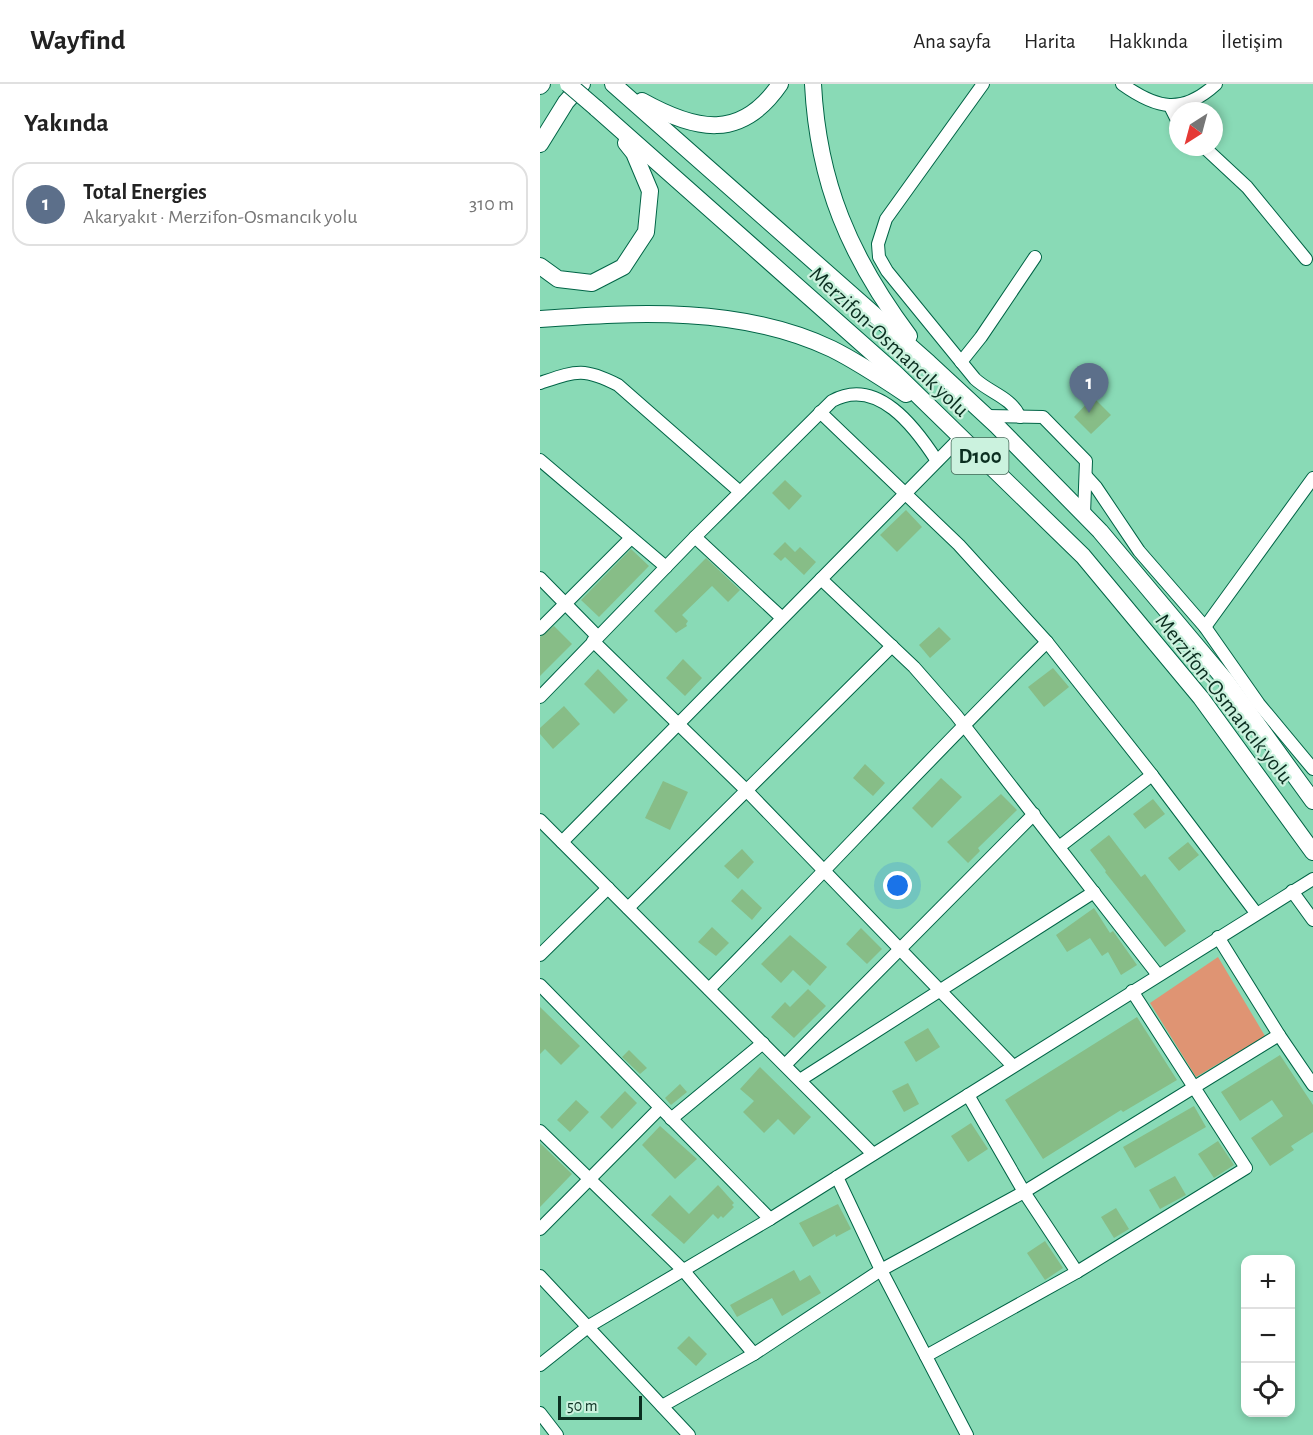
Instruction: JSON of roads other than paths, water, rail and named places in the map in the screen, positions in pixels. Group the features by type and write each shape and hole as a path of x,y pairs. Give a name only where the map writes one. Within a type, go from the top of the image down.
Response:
{"highway":[{"name":"D100","path":"568,84 596,108"},
{"path":"540,144 566,102 582,84"},
{"path":"614,85 675,119 708,126 740,121 765,105 780,84"},
{"path":"813,84 826,179 853,248 887,306 929,363"},
{"name":"Merzifon-Osmancık yolu","path":"614,85 929,363 986,416 1084,514 1226,681 1313,801"},
{"path":"540,266 558,279 592,283 622,267 646,232 650,191 634,153 596,108"},
{"name":"Merzifon-Osmancık yolu","path":"596,108 895,373 1083,556 1201,698 1313,852"},
{"path":"540,319 664,314 705,317 764,327 830,348 861,364 936,413"}],"street":[{"path":"983,84 886,219 878,244 879,257 893,280 981,385 1009,401 1020,417"},
{"path":"1122,84 1144,100 1169,106"},
{"path":"1191,102 1216,84"},
{"path":"1214,156 1247,187 1306,259"},
{"path":"961,362 981,337 1035,257"},
{"path":"540,383 573,372 595,373 618,385 740,492"},
{"path":"540,697 820,412 846,394 862,393 878,398 922,438 937,461"},
{"path":"820,412 959,545 1047,642 1152,775 1256,913"},
{"path":"986,416 1043,417 1086,461 1084,514"},
{"path":"562,842 781,617 961,437"},
{"path":"540,460 666,567"},
{"path":"1086,476 1096,487 1139,551 1205,627 1258,704 1313,770"},
{"path":"1205,627 1313,478"},
{"path":"695,537 781,617"},
{"path":"540,629 631,538"},
{"path":"540,578 595,639 901,948 1013,1066"},
{"path":"821,579 892,646 963,724 1158,975"},
{"path":"709,989 825,872 963,724 1047,642"},
{"path":"628,908 892,646"},
{"path":"1059,847 1152,775"},
{"path":"785,1065 1034,814"},
{"path":"540,820 873,1154"},
{"path":"540,1365 589,1326 770,1219 1313,879"},
{"path":"540,955 608,888"},
{"path":"1292,891 1313,920"},
{"path":"801,1080 1094,892"},
{"path":"1218,937 1279,1035 1313,1084"},
{"path":"540,985 770,1219"},
{"path":"926,1356 1077,1272 1246,1168 1132,991"},
{"path":"662,1406 754,1354 881,1270 1024,1192 1195,1089 1279,1035"},
{"path":"671,1119 763,1043"},
{"path":"968,1095 1024,1192 1077,1272"},
{"path":"540,1229 660,1108"},
{"path":"540,1131 683,1270 754,1354"},
{"path":"837,1177 881,1270 967,1435"},
{"path":"540,1276 689,1435"},
{"path":"540,1413 557,1435"}],"place":[{"name":"Total Energies","path":"1089,413"}]}
